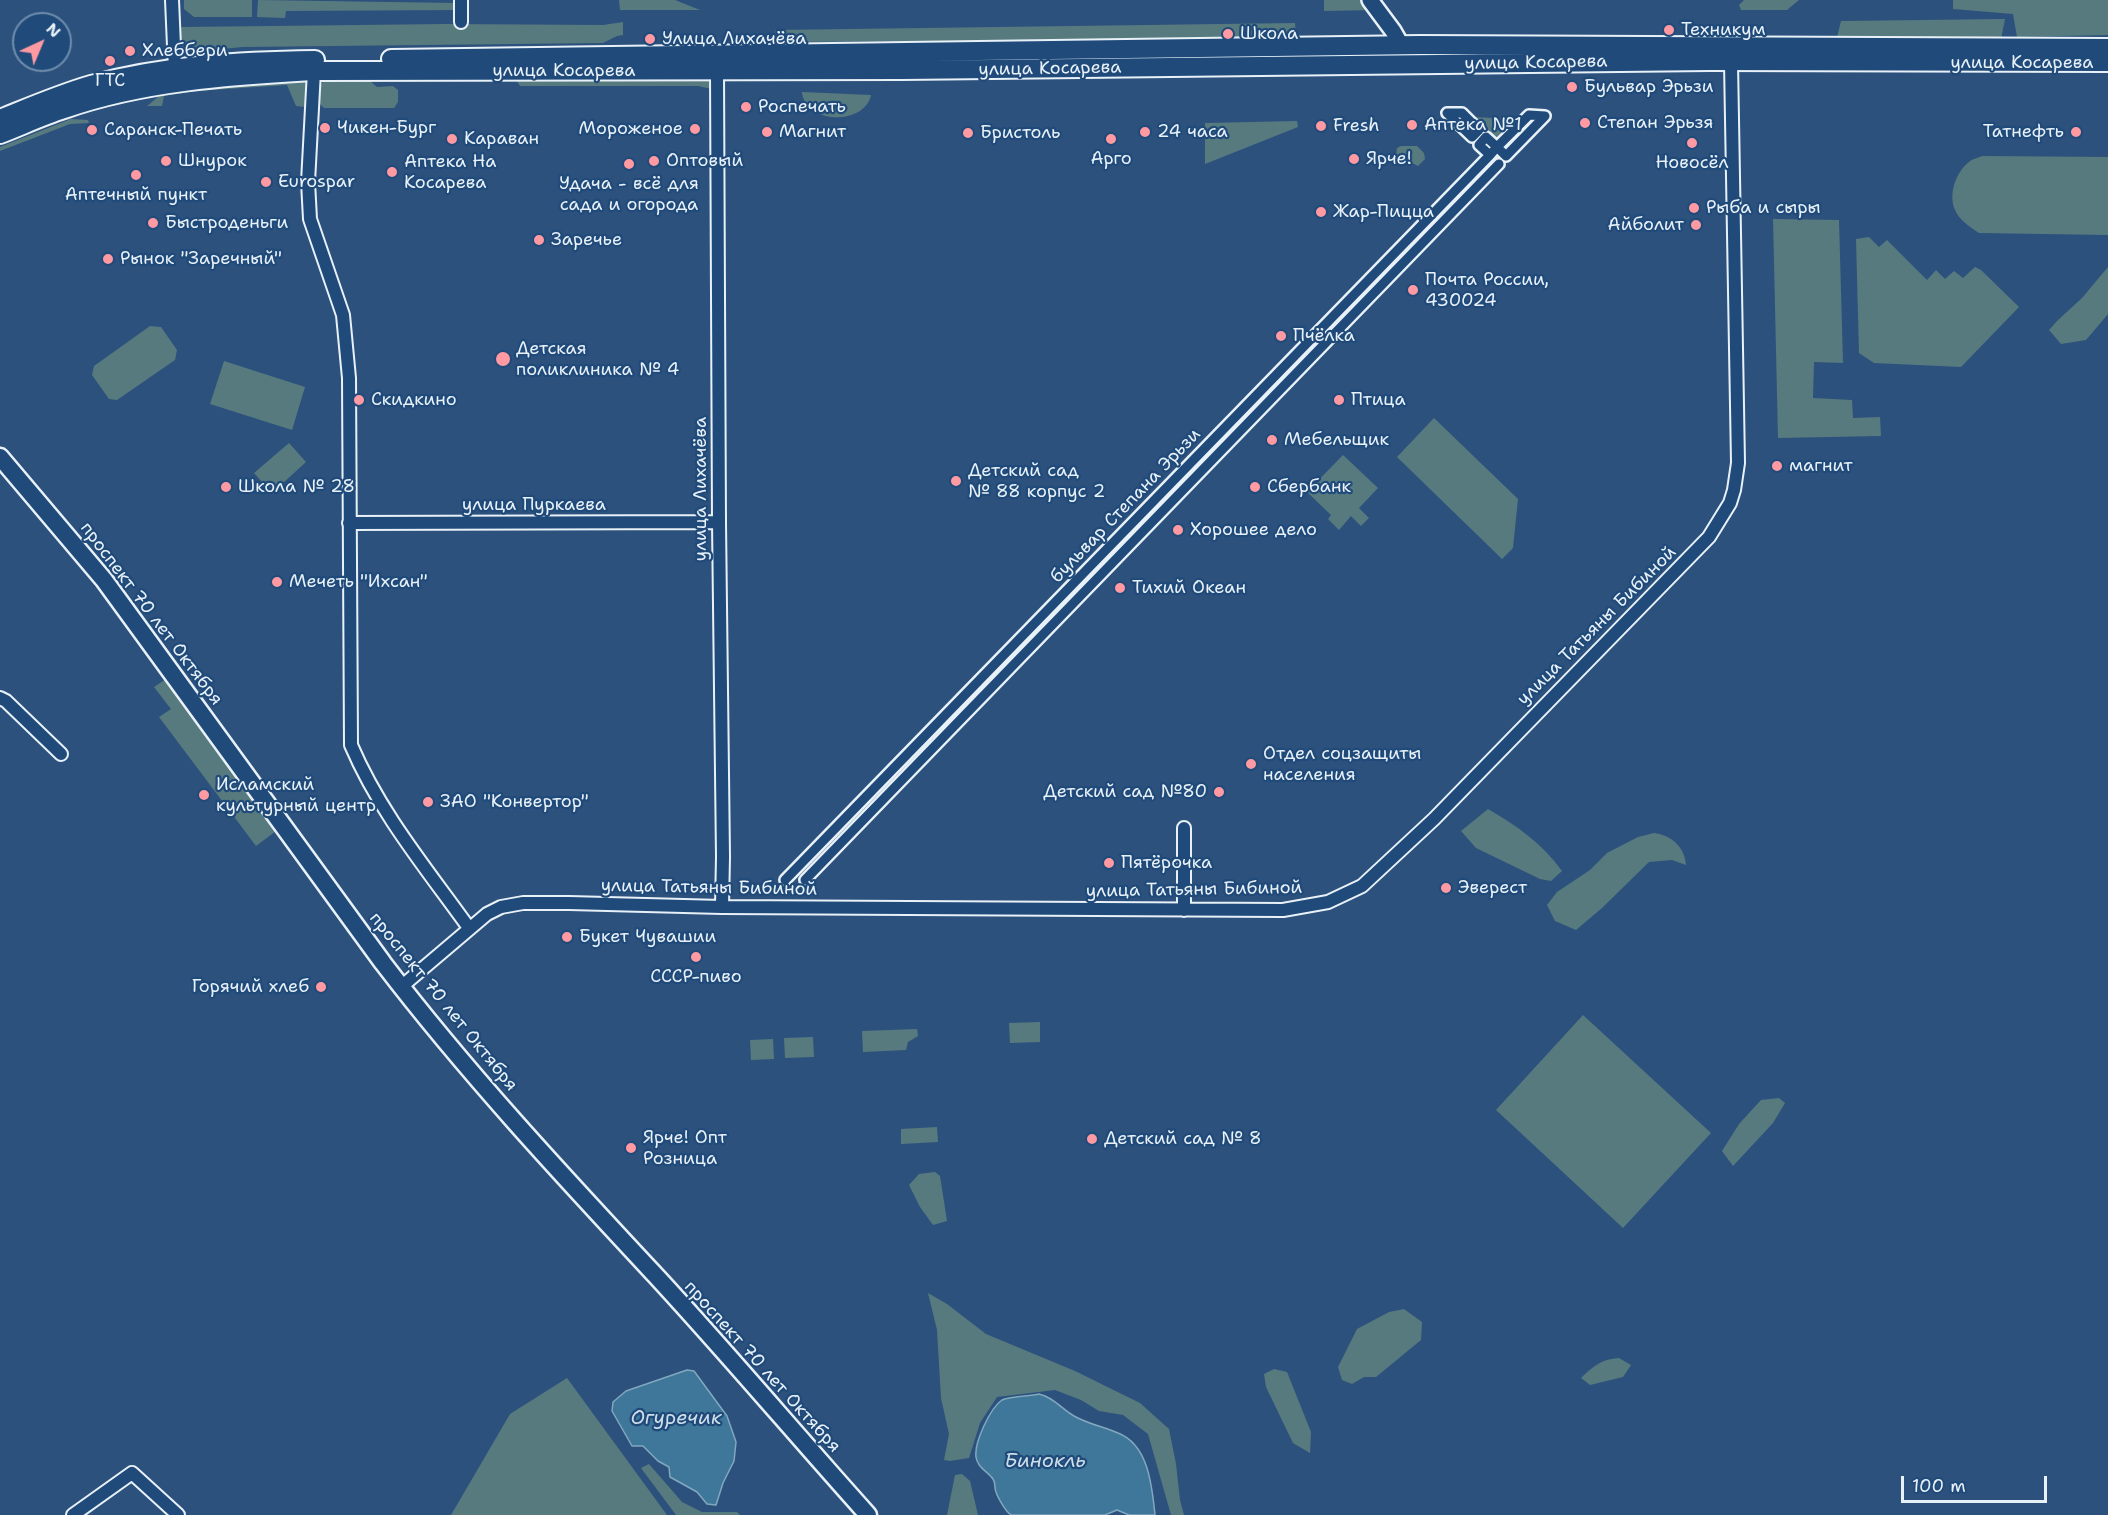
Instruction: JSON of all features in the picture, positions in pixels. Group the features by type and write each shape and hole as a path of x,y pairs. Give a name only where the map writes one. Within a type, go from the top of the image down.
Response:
{"main road":[{"name":"улица Косарева","path":"0,119 89,86 136,74 235,76 314,71 1401,45 2108,62"},
{"path":"1401,45 1402,64"},
{"name":"улица Косарева","path":"0,134 65,108 138,90 176,76 247,60 1402,64 1731,54 2108,48"},
{"name":"проспект 70 лет Октября","path":"0,457 111,589 401,987 550,1163 656,1276 868,1515"}],"street":[{"path":"172,0 176,76"},
{"path":"461,0 461,22"},
{"path":"1371,0 1394,31 1401,45"},
{"name":"улица Татьяны Бибиной","path":"401,987 487,914 501,907 523,903 722,907 1283,910 1328,902 1362,886 1434,819 1597,650 1685,564 1720,522 1734,490 1737,463 1731,54"},
{"name":"улица Лихачёва","path":"717,63 722,907"},
{"path":"314,71 308,182 310,219 343,315 349,378 351,745 365,777 395,827 469,928"},
{"name":"бульвар Степана Эрьзи","path":"784,880 1493,151 1529,115 1545,116 1506,156 1493,151"},
{"name":"бульвар Степана Эрьзи","path":"805,880 1499,164"},
{"name":"улица Пуркаева","path":"349,523 719,522"},
{"path":"0,698 6,701 61,754"},
{"path":"1184,828 1184,910"},
{"path":"73,1515 132,1473 178,1515"}],"green space":[{"path":"184,0 252,0 252,17 194,17 184,9"},
{"path":"258,0 456,3 457,10 286,11 285,18 257,17"},
{"path":"619,0 675,0 700,10 620,10"},
{"path":"1324,0 1366,0 1373,10 1324,11"},
{"path":"1744,0 1799,0 1787,10 1741,10 1739,5"},
{"path":"1953,0 2108,0 2108,35 2017,37 2013,14 1953,9"},
{"path":"2005,19 2001,39 1837,37 1841,21"},
{"path":"623,22 623,35 603,43 242,47 184,53 178,47 177,32 182,27 603,25"},
{"path":"1295,23 1296,39 774,42 775,30"},
{"path":"515,78 704,78 709,81 712,89 698,86 520,86"},
{"path":"305,81 308,83 305,107 296,106 287,85 196,91 164,96 162,106 147,106 164,92 255,82"},
{"path":"324,81 370,81 377,87 393,86 398,90 398,102 394,108 324,108 319,103 319,86"},
{"path":"802,92 871,95 867,105 858,112 836,117 824,116 814,111 806,104"},
{"path":"1470,117 1519,119 1497,143"},
{"path":"71,119 88,120 89,123 70,124 0,151 0,147"},
{"path":"1297,121 1298,127 1205,164 1205,123"},
{"path":"1417,146 1424,153 1425,159 1418,166 1396,155 1397,148"},
{"path":"1982,156 2108,157 2108,235 1979,233 1959,217 1952,197 1954,184 1960,171 1970,161"},
{"path":"1773,219 1839,220 1843,363 1814,362 1813,398 1852,400 1853,418 1880,417 1881,436 1778,438"},
{"path":"1869,237 1879,247 1887,240 1927,280 1936,270 1945,279 1954,271 1963,278 1975,267 1981,270 2019,307 1961,367 1874,363 1859,353 1856,239"},
{"path":"2108,267 2108,314 2086,340 2061,344 2049,330 2082,298"},
{"path":"150,326 161,327 177,350 175,360 117,400 109,399 92,375 94,366"},
{"path":"224,361 305,387 292,430 210,404"},
{"path":"1434,418 1518,499 1513,548 1502,559 1397,457"},
{"path":"289,443 306,462 272,493 254,473"},
{"path":"1343,455 1378,488 1359,508 1369,518 1361,526 1351,516 1339,530 1328,519 1331,515 1307,492"},
{"path":"169,677 276,831 256,846 159,717 171,709 154,687"},
{"path":"1488,809 1528,836 1555,861 1562,871 1551,881 1540,879 1476,848 1461,831"},
{"path":"1654,833 1666,836 1680,847 1686,865 1672,860 1649,862 1576,930 1555,921 1547,905 1557,892 1590,870 1607,853 1638,837"},
{"path":"1583,1015 1711,1133 1623,1228 1496,1110"},
{"path":"1040,1022 1040,1042 1010,1043 1009,1023"},
{"path":"917,1029 918,1036 908,1042 906,1050 863,1052 862,1031"},
{"path":"813,1037 814,1057 785,1058 784,1038"},
{"path":"773,1039 774,1059 751,1060 750,1040"},
{"path":"1779,1098 1785,1103 1773,1123 1733,1166 1722,1151 1739,1124 1761,1100"},
{"path":"937,1127 938,1142 901,1144 901,1129"},
{"path":"935,1172 940,1176 947,1221 933,1225 920,1207 909,1185 919,1174"},
{"path":"928,1293 947,1304 986,1334 1075,1371 1140,1403 1169,1429 1184,1515 1171,1515 1148,1434 1123,1415 1099,1411 1081,1400 1055,1390 997,1397 980,1423 969,1458 944,1460 949,1434 941,1398 937,1330"},
{"path":"1404,1309 1422,1322 1421,1340 1376,1377 1364,1377 1352,1384 1342,1380 1338,1367 1357,1329 1389,1312"},
{"path":"1619,1358 1631,1365 1623,1377 1590,1385 1581,1378 1598,1364"},
{"path":"1274,1369 1287,1372 1311,1432 1310,1453 1293,1443 1266,1387 1264,1374"},
{"path":"567,1378 667,1515 451,1515 510,1414"},
{"path":"649,1464 682,1502 702,1512 737,1512 740,1515 676,1515 641,1468"},
{"path":"962,1474 970,1481 978,1515 947,1515 955,1475"}],"water":[{"name":"Огуречик","path":"687,1370 694,1371 727,1416 736,1442 734,1461 723,1483 716,1505 707,1504 697,1492 670,1477 669,1467 658,1461 643,1446 632,1446 612,1411 613,1402 626,1391"},
{"name":"Бинокль","path":"1039,1394 1049,1398 1079,1419 1118,1433 1136,1447 1147,1468 1155,1515 1129,1515 1117,1510 1105,1515 1011,1515 1009,1513 997,1495 993,1479 977,1461 976,1451 980,1435 993,1410 1002,1400"}],"place":[{"name":"Техникум","path":"1669,30"},
{"name":"Школа","path":"1228,34"},
{"name":"Улица Лихачёва","path":"650,39"},
{"name":"Хлеббери","path":"130,51"},
{"name":"ГТС","path":"110,61"},
{"name":"Бульвар Эрьзи","path":"1572,87"},
{"name":"Роспечать","path":"746,107"},
{"name":"Степан Эрьзя","path":"1585,123"},
{"name":"Аптека №1","path":"1412,125"},
{"name":"Fresh","path":"1321,126"},
{"name":"Чикен-Бург","path":"325,128"},
{"name":"Мороженое","path":"695,129"},
{"name":"Саранск-Печать","path":"92,130"},
{"name":"Магнит","path":"767,132"},
{"name":"24 часа","path":"1145,132"},
{"name":"Татнефть","path":"2076,132"},
{"name":"Бристоль","path":"968,133"},
{"name":"Караван","path":"452,139"},
{"name":"Арго","path":"1111,139"},
{"name":"Новосёл","path":"1692,143"},
{"name":"Ярче!","path":"1354,159"},
{"name":"Шнурок","path":"166,161"},
{"name":"Оптовый","path":"654,161"},
{"name":"Удача - всё для сада и огорода","path":"629,164"},
{"name":"Аптека На Косарева","path":"392,172"},
{"name":"Аптечный пункт","path":"136,175"},
{"name":"Eurospar","path":"266,182"},
{"name":"Рыба и сыры","path":"1694,208"},
{"name":"Жар-Пицца","path":"1321,212"},
{"name":"Быстроденьги","path":"153,223"},
{"name":"Айболит","path":"1696,225"},
{"name":"Заречье","path":"539,240"},
{"name":"Рынок \"Заречный\"","path":"108,259"},
{"name":"Почта России, 430024","path":"1413,290"},
{"name":"Пчёлка","path":"1281,336"},
{"name":"Детская поликлиника № 4","path":"503,359"},
{"name":"Скидкино","path":"359,400"},
{"name":"Птица","path":"1339,400"},
{"name":"Мебельщик","path":"1272,440"},
{"name":"магнит","path":"1777,466"},
{"name":"Детский сад № 88 корпус 2","path":"956,481"},
{"name":"Школа № 28","path":"226,487"},
{"name":"Сбербанк","path":"1255,487"},
{"name":"Хорошее дело","path":"1178,530"},
{"name":"Мечеть \"Ихсан\"","path":"277,582"},
{"name":"Тихий Океан","path":"1120,588"},
{"name":"Отдел соцзащиты населения","path":"1251,764"},
{"name":"Детский сад №80","path":"1219,792"},
{"name":"Исламский культурный центр","path":"204,795"},
{"name":"ЗАО \"Конвертор\"","path":"428,802"},
{"name":"Пятёрочка","path":"1109,863"},
{"name":"Эверест","path":"1446,888"},
{"name":"Букет Чувашии","path":"567,937"},
{"name":"СССР-пиво","path":"696,957"},
{"name":"Горячий хлеб","path":"321,987"},
{"name":"Детский сад № 8","path":"1092,1139"},
{"name":"Ярче! Опт Розница","path":"631,1148"}]}
